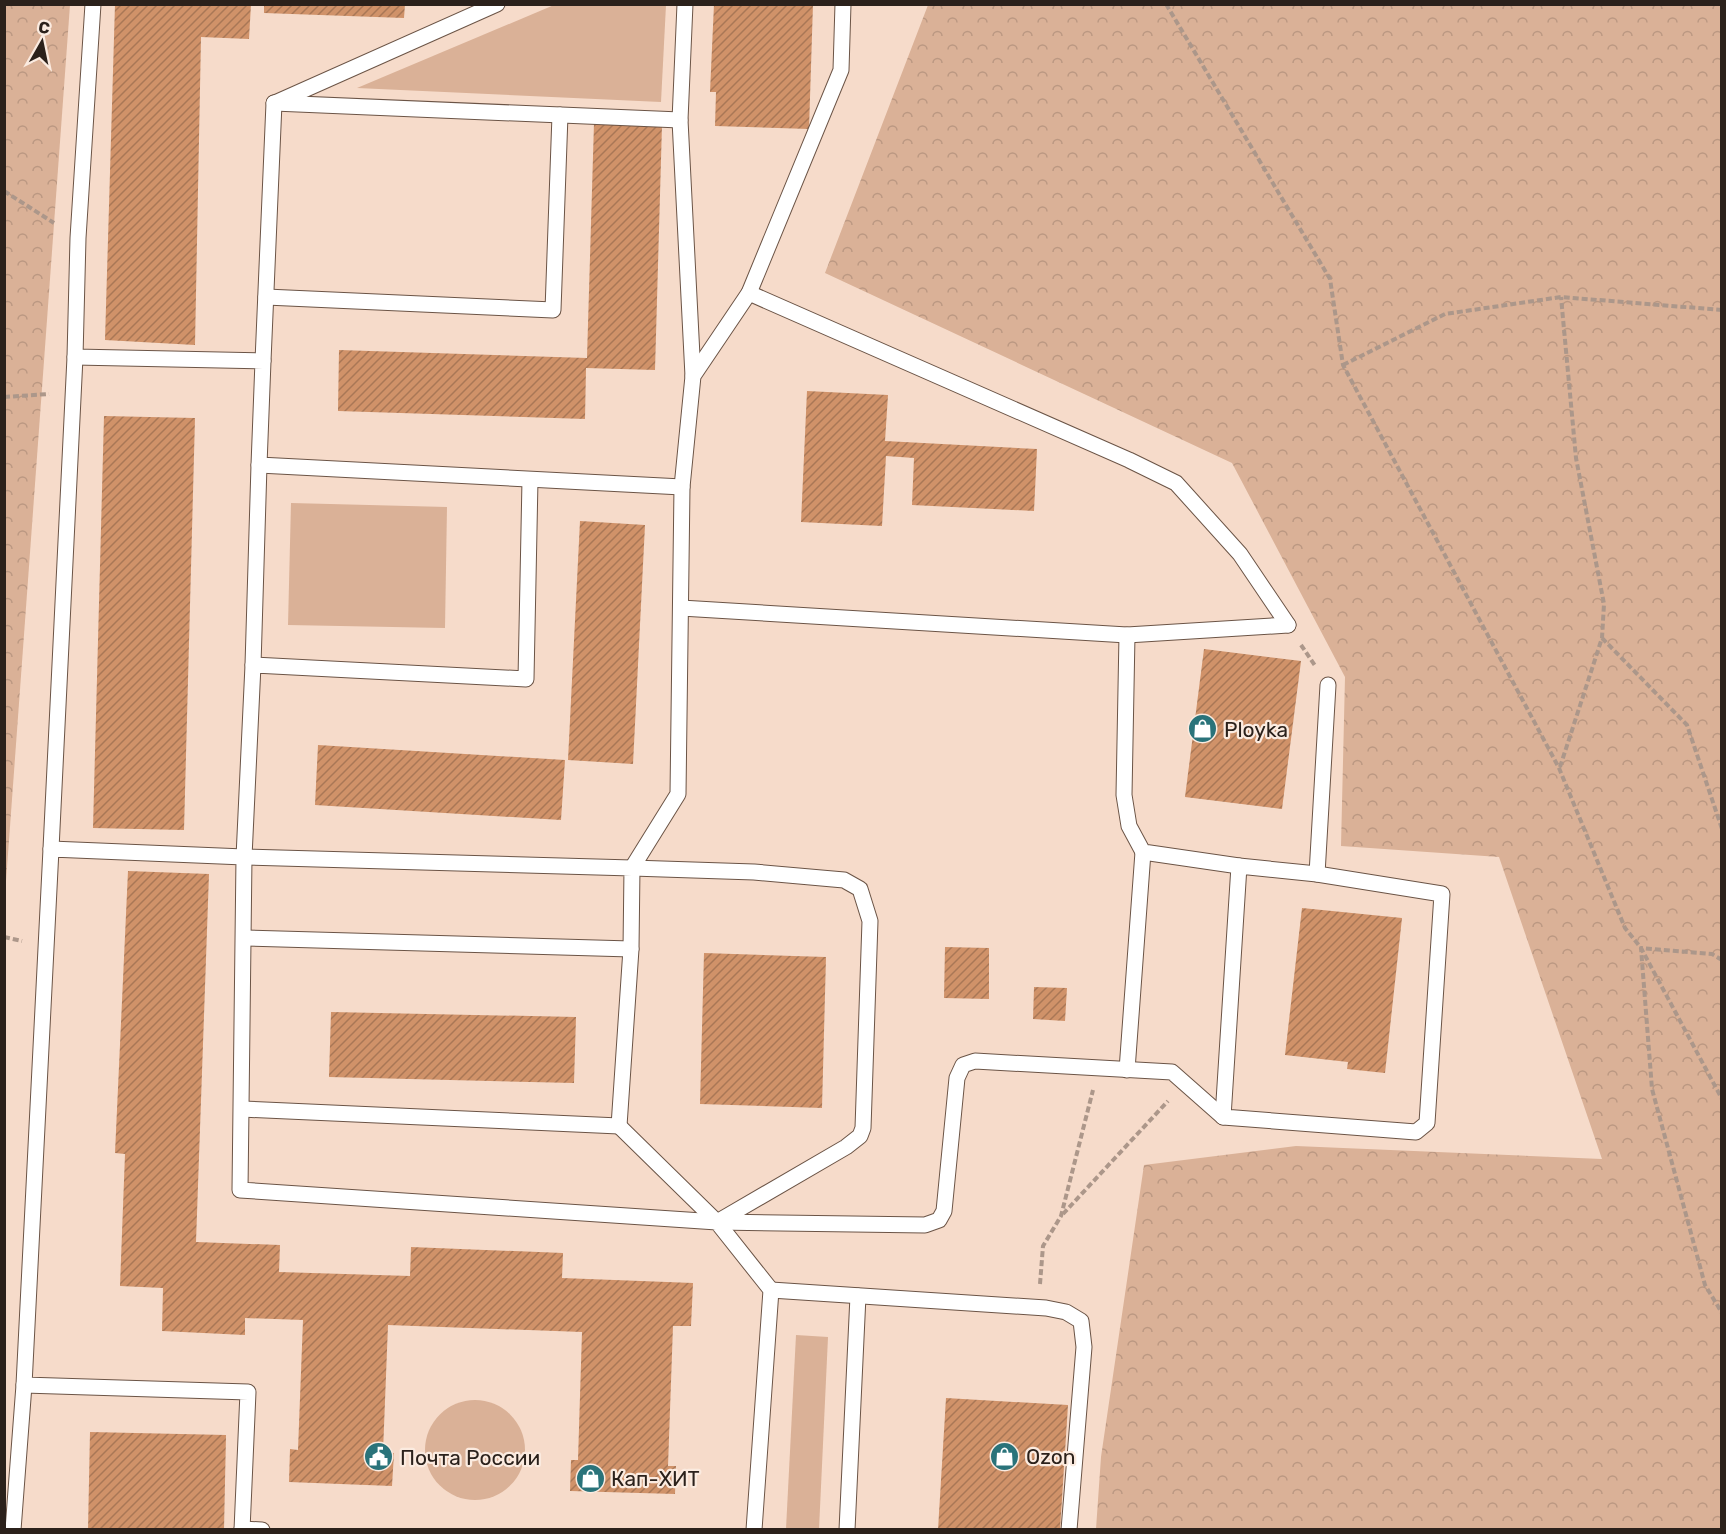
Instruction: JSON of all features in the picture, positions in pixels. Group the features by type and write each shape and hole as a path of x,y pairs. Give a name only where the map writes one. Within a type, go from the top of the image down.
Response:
{"lane":[{"path":"13,1530 24,1385 74,392 78,238 93,4"},
{"path":"274,103 497,4"},
{"path":"620,1126 631,949 632,868 678,794 682,486 693,376 680,120 686,4"},
{"path":"693,376 749,293 841,70 843,4"},
{"path":"274,103 680,120"},
{"path":"274,103 244,856 240,1190 717,1222 925,1225 939,1220 944,1211 957,1078 963,1065 975,1060 1172,1072 1223,1117 1416,1132 1427,1123 1442,894 1317,874 1239,866 1143,852"},
{"path":"266,297 553,310 561,115"},
{"path":"749,293 1129,459 1176,483 1240,554 1288,625"},
{"path":"75,357 263,361"},
{"path":"260,465 682,486"},
{"path":"253,665 526,679 530,480"},
{"path":"681,608 1127,635 1288,625"},
{"path":"1127,635 1124,795 1129,826 1143,852 1127,1070"},
{"path":"1317,874 1328,685"},
{"path":"51,849 754,872 844,880 860,889 867,904 870,921 863,1118 860,1136 717,1222"},
{"path":"1223,1117 1239,866"},
{"path":"243,938 631,949"},
{"path":"242,1109 620,1126 717,1222 771,1290 754,1530"},
{"path":"771,1290 1038,1307 1066,1312 1081,1321 1084,1334 1069,1530"},
{"path":"847,1530 858,1296"},
{"path":"24,1385 248,1392 242,1529 262,1530"}],"path":[{"path":"1166,4 1330,279 1343,365 1559,768 1625,928 1641,948 1722,1099"},
{"path":"4,191 78,238"},
{"path":"1343,365 1445,314 1561,297 1722,310"},
{"path":"1559,768 1602,638 1604,604 1576,458 1561,297"},
{"path":"4,397 74,392"},
{"path":"1288,625 1328,685"},
{"path":"1602,638 1687,724 1722,830"},
{"path":"1641,948 1712,954 1722,960"},
{"path":"1641,948 1652,1089 1705,1286 1722,1313"},
{"path":"1061,1216 1093,1090 1094,1068"},
{"path":"1038,1307 1043,1246 1061,1216 1185,1083"}],"green space":[{"path":"4,5 70,5 5,895"},
{"path":"554,5 666,5 661,102 357,88"},
{"path":"928,5 1721,5 1721,1529 1096,1529 1101,1457 1144,1165 1296,1146 1602,1159 1499,857 1341,846 1345,677 1232,463 825,273"},
{"path":"291,503 447,507 445,628 288,625"},
{"path":"796,1335 828,1337 819,1529 786,1529"},
{"path":"475,1400 494,1404 510,1415 521,1431 525,1450 521,1469 510,1485 494,1496 475,1500 456,1496 440,1485 429,1469 425,1450 429,1431 440,1415 456,1404"}],"building":[{"path":"115,4 251,4 249,39 201,37 195,345 105,340"},
{"path":"264,4 405,4 404,18 264,13"},
{"path":"714,4 813,4 809,129 715,126 716,92 710,92"},
{"path":"594,123 662,125 655,370 586,368 585,419 338,411 339,350 587,358"},
{"path":"807,391 888,395 885,441 1037,449 1034,511 912,505 914,458 886,456 882,526 801,522"},
{"path":"104,416 195,418 184,830 93,828"},
{"path":"580,521 645,525 633,764 568,760"},
{"path":"1204,649 1301,661 1282,809 1185,797"},
{"path":"318,745 565,760 561,820 315,805"},
{"path":"128,871 209,874 196,1242 280,1245 279,1272 410,1276 411,1247 563,1253 562,1278 693,1283 691,1326 673,1326 668,1466 676,1466 675,1494 570,1491 571,1460 578,1460 582,1332 388,1325 383,1452 394,1453 392,1486 289,1482 290,1449 298,1450 303,1320 245,1318 245,1335 162,1331 163,1288 120,1286 125,1154 115,1153"},
{"path":"1302,908 1402,918 1385,1073 1347,1069 1348,1062 1285,1055"},
{"path":"945,947 989,948 989,999 944,998"},
{"path":"704,953 826,957 822,1108 700,1104"},
{"path":"1034,987 1067,988 1065,1021 1033,1019"},
{"path":"331,1012 576,1017 574,1083 329,1077"},
{"path":"946,1398 1068,1405 1060,1530 938,1530"},
{"path":"90,1432 226,1435 224,1530 88,1530"}],"place":[{"name":"Ployka","path":"1203,729"},
{"name":"Ozon","path":"1005,1456"},
{"name":"Почта России","path":"379,1457"},
{"name":"Кап-ХИТ","path":"590,1478"}]}
